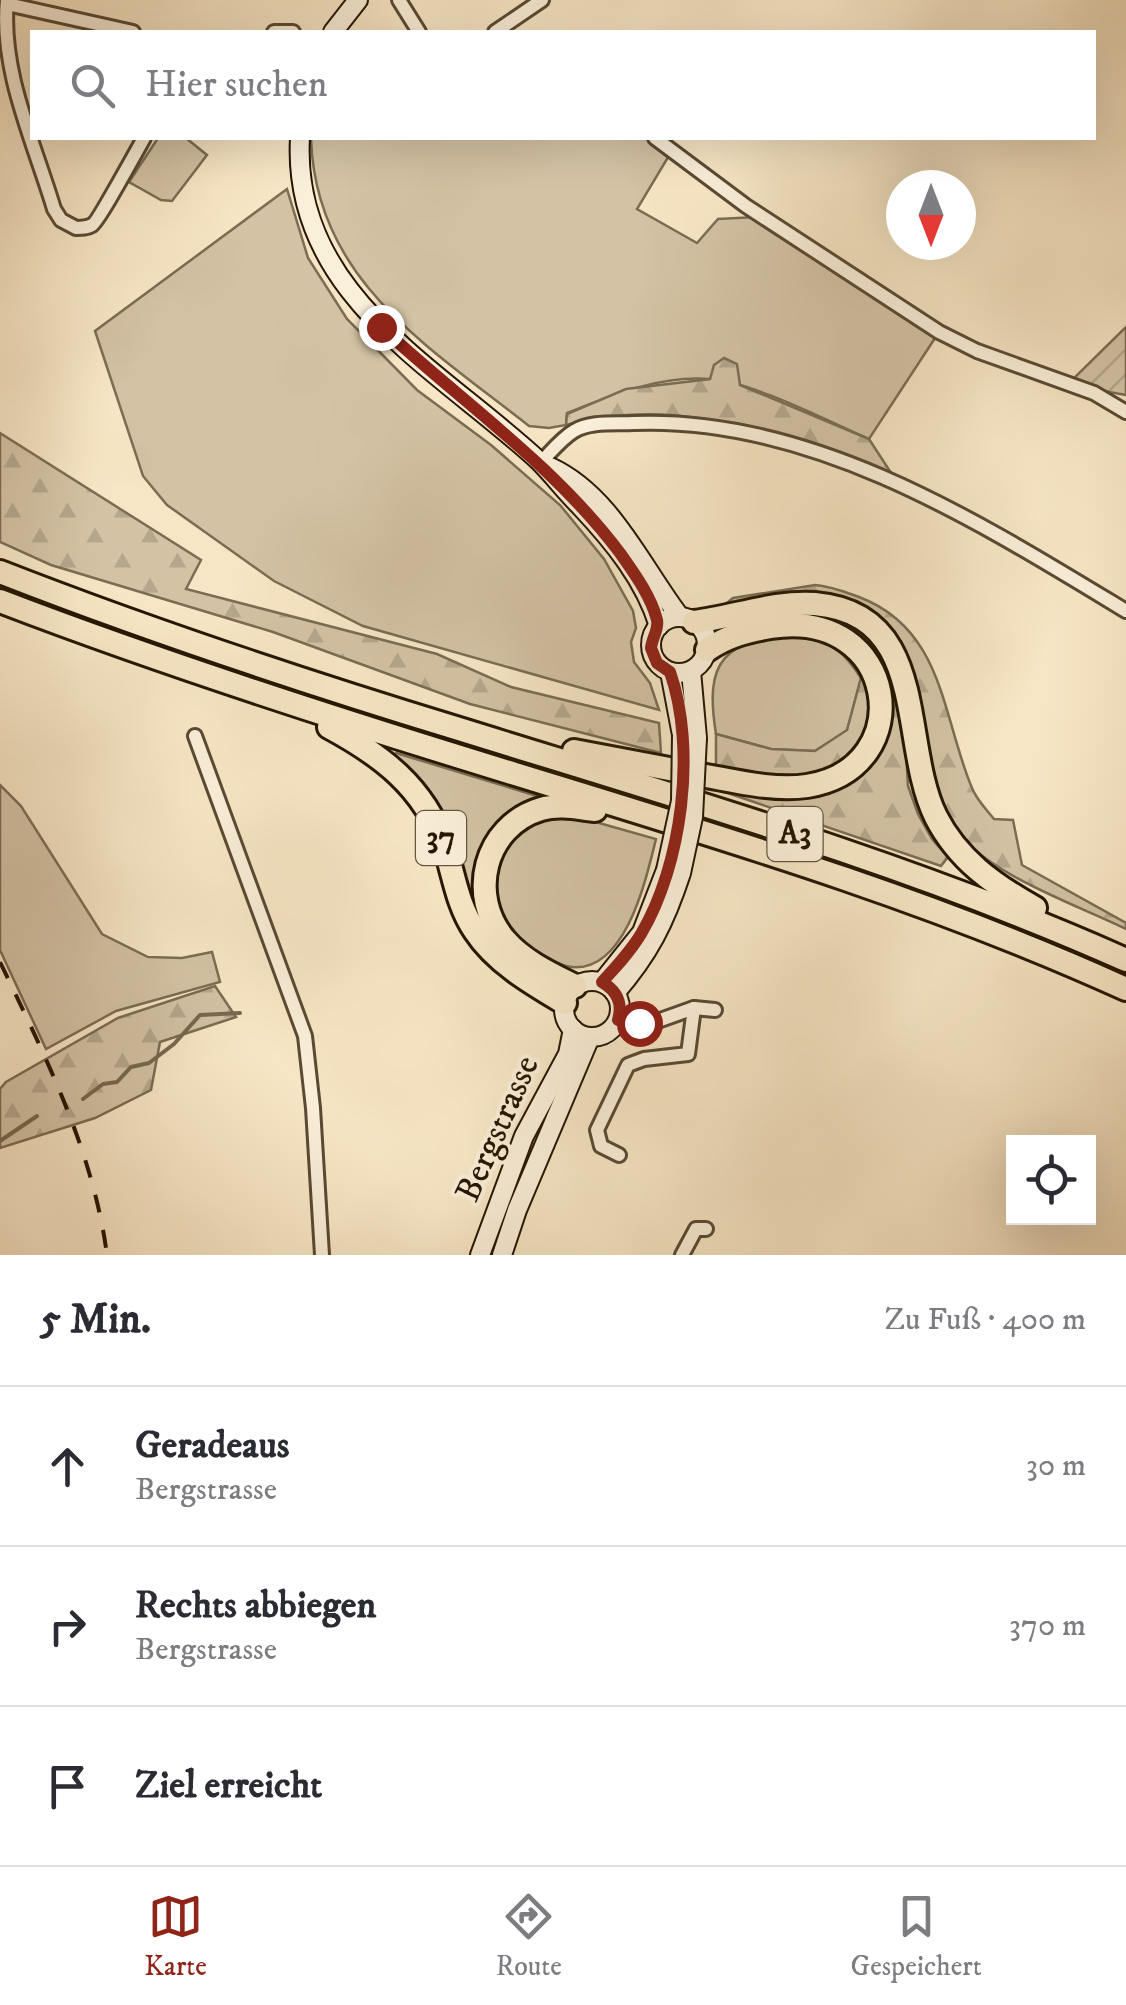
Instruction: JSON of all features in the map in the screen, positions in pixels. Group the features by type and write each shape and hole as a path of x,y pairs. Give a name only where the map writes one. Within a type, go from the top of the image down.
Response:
{"highway":[{"name":"A3","path":"0,572 178,638 892,867 1126,959"},
{"name":"A3","path":"0,601 282,702 653,816 922,906 1126,989"},
{"path":"687,620 803,604 835,608 867,623 887,643 901,667 925,787 953,844 998,886 1126,959"},
{"path":"458,729 784,787 812,785 840,775 872,743 880,712 877,682 862,654 839,635 814,627 777,626 729,637 707,650"},
{"name":"37","path":"282,702 370,750 408,782 437,826 461,905 476,934 503,961 570,995"},
{"path":"570,995 501,935 485,903 483,884 488,858 510,826 541,809 573,807 653,816"}],"main road":[{"path":"335,30 358,0"},
{"path":"300,140 301,174 312,223 347,288 413,357 540,463 603,531 652,606 659,626 651,648 657,663 670,672 692,671 707,650 706,637 687,620 596,501 576,482 540,463"},
{"path":"659,626 687,620"},
{"path":"609,988 646,956 656,938 694,806 692,671"},
{"path":"670,672 690,736"},
{"path":"570,995 588,981 609,988 620,1011 618,1020"},
{"name":"Bergstrasse","path":"570,995 567,1022 582,1033 606,1033 618,1020"},
{"name":"Bergstrasse","path":"480,1255 524,1136 582,1033"},
{"name":"Bergstrasse","path":"502,1255 582,1033"}],"street":[{"path":"399,0 418,30"},
{"path":"498,30 542,0"},
{"path":"30,129 10,61 5,28 7,2 125,30"},
{"path":"33,140 54,210 61,220 76,228 98,220 143,140"},
{"path":"658,140 746,206 939,332 977,351 1094,392 1126,412"},
{"path":"540,463 574,432 589,425 711,426 767,438 808,450 914,494 1044,562 1126,611"},
{"path":"195,736 305,1036 322,1255"},
{"path":"618,1020 652,1022 694,1008 716,1010"},
{"path":"618,1154 601,1146 596,1130 628,1065 644,1059 688,1054 694,1008"},
{"path":"682,1255 696,1230 706,1229"}],"green space":[{"path":"157,140 188,140 207,155 172,201 161,200 129,182"},
{"path":"311,140 648,140 670,154 637,209 697,243 718,219 757,217 937,335 869,439 747,387 710,379 673,380 637,388 567,413 566,425 529,426 417,337 384,305 355,270 333,232 317,188"},
{"path":"287,189 308,258 347,319 417,390 491,445 560,505 604,559 633,611 634,662 650,683 659,710 363,626 274,581 167,505 143,476 95,331"},
{"path":"1126,327 1126,395 1098,390 1073,379"},
{"path":"724,358 737,364 740,385 869,439 895,479 764,432 695,418 627,415 566,425 567,414 626,389 710,379 714,365"},
{"path":"0,433 201,560 186,589 437,654 511,687 659,723 661,753 470,704 273,632 51,565 0,542"},
{"path":"815,585 859,597 887,611 908,630 936,678 974,792 994,819 1013,820 1022,865 1126,923 1126,929 1008,873 967,843 951,825 933,785 914,676 901,651 863,612 722,607 733,598"},
{"path":"799,635 836,649 861,678 847,731 815,751 771,749 716,734 713,688 724,659 752,642"},
{"path":"884,657 904,718 908,786 932,839 948,857 941,866 716,789 716,734 771,749 815,751 847,730 861,678"},
{"path":"393,755 547,799 578,817 656,839 630,920 606,955 591,965 572,967 524,946 490,941"},
{"path":"0,785 21,806 102,934 148,957 182,958 212,952 220,982 116,1011 46,1049 0,950"},
{"path":"215,986 236,1017 160,1042 151,1090 95,1118 0,1148 0,1089 6,1082 118,1018"}],"waterway":[{"path":"83,1099 103,1084 117,1082 131,1067 149,1063 174,1044 200,1015 240,1013"},
{"path":"0,1141 37,1116"}],"railway":[{"path":"0,962 79,1141 107,1255"}],"route":[{"path":"381,327 540,463 603,531 652,606 659,626 651,648 657,663 670,672 681,723 679,814 666,870 642,932 602,982 610,986 620,1001 618,1020 639,1023"}]}
